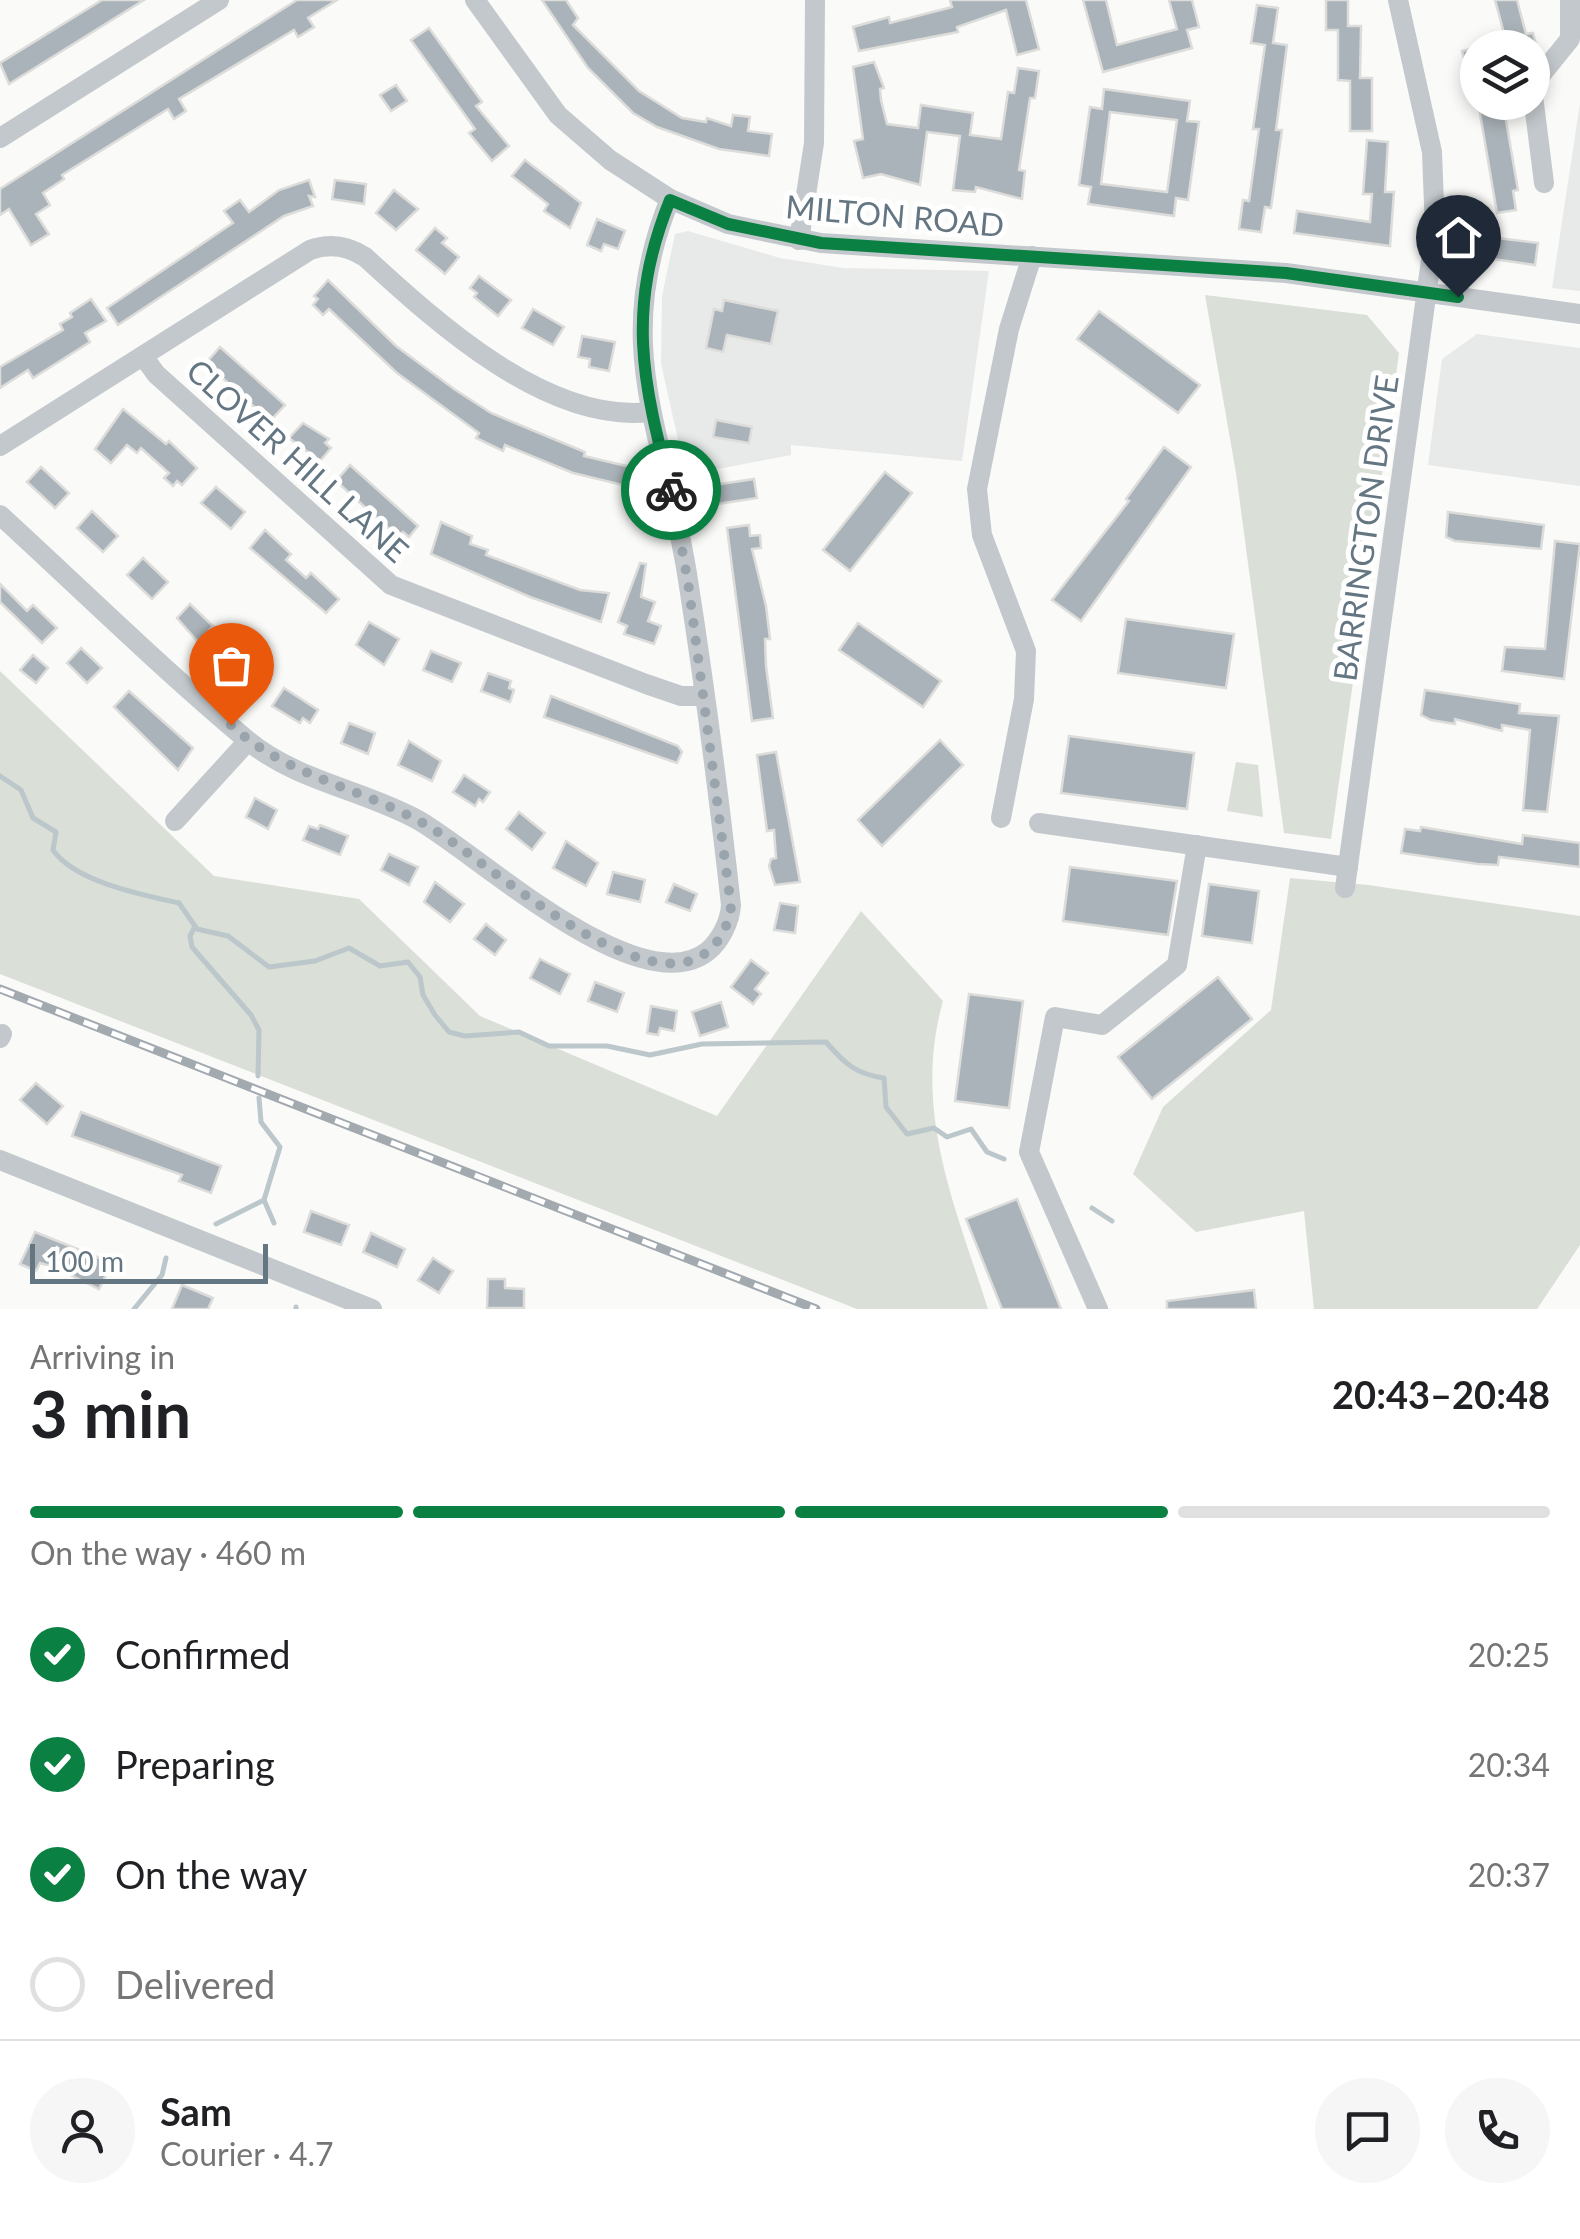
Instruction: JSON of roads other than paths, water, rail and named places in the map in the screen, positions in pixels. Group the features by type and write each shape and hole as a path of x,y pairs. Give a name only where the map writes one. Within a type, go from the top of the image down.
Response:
{"street":[{"path":"0,138 219,0"},
{"name":"MILTON ROAD","path":"475,0 558,115 610,160 670,200 728,224 800,240 1286,273 1580,314"},
{"path":"800,240 814,143 814,0"},
{"name":"BARRINGTON DRIVE","path":"1197,845 1347,877 1435,232 1435,178 1398,0"},
{"path":"1550,65 1570,40 1570,0"},
{"path":"1536,120 1544,183"},
{"path":"0,516 248,741 280,762 431,827 556,918 652,962 682,964 710,950 730,914 678,519 643,381 641,320 647,273 670,200"},
{"path":"0,446 310,250 340,246 366,257 451,332 527,380 613,414 650,412"},
{"path":"1001,818 1024,699 1026,652 982,535 977,488 1009,329 1032,256"},
{"name":"CLOVER HILL LANE","path":"143,356 156,374 391,586 646,684 682,696 704,696"},
{"path":"174,822 248,741"},
{"path":"1038,823 1197,845 1177,965 1102,1025 1055,1017 1029,1152 1098,1309"},
{"path":"0,1160 372,1309"}],"waterway":[{"path":"0,776 21,790 33,818 56,832 53,850 77,871 111,886 179,903 197,929 228,936 269,967 315,961 349,948 380,966 408,962 420,977 423,995 435,1015 449,1032 465,1036 519,1032 549,1046 607,1046 650,1055 702,1044 826,1042 852,1067 884,1078 886,1107 907,1134 934,1128 947,1137 971,1129 987,1152 1004,1159"},
{"path":"195,926 190,936 192,947 251,1015 259,1030 258,1076"},
{"path":"259,1098 261,1122 280,1147 264,1200 274,1223"},
{"path":"216,1224 264,1200"},
{"path":"1092,1208 1112,1221"},
{"path":"134,1309 162,1275 166,1258"}],"railway":[{"path":"0,989 816,1309"}]}
